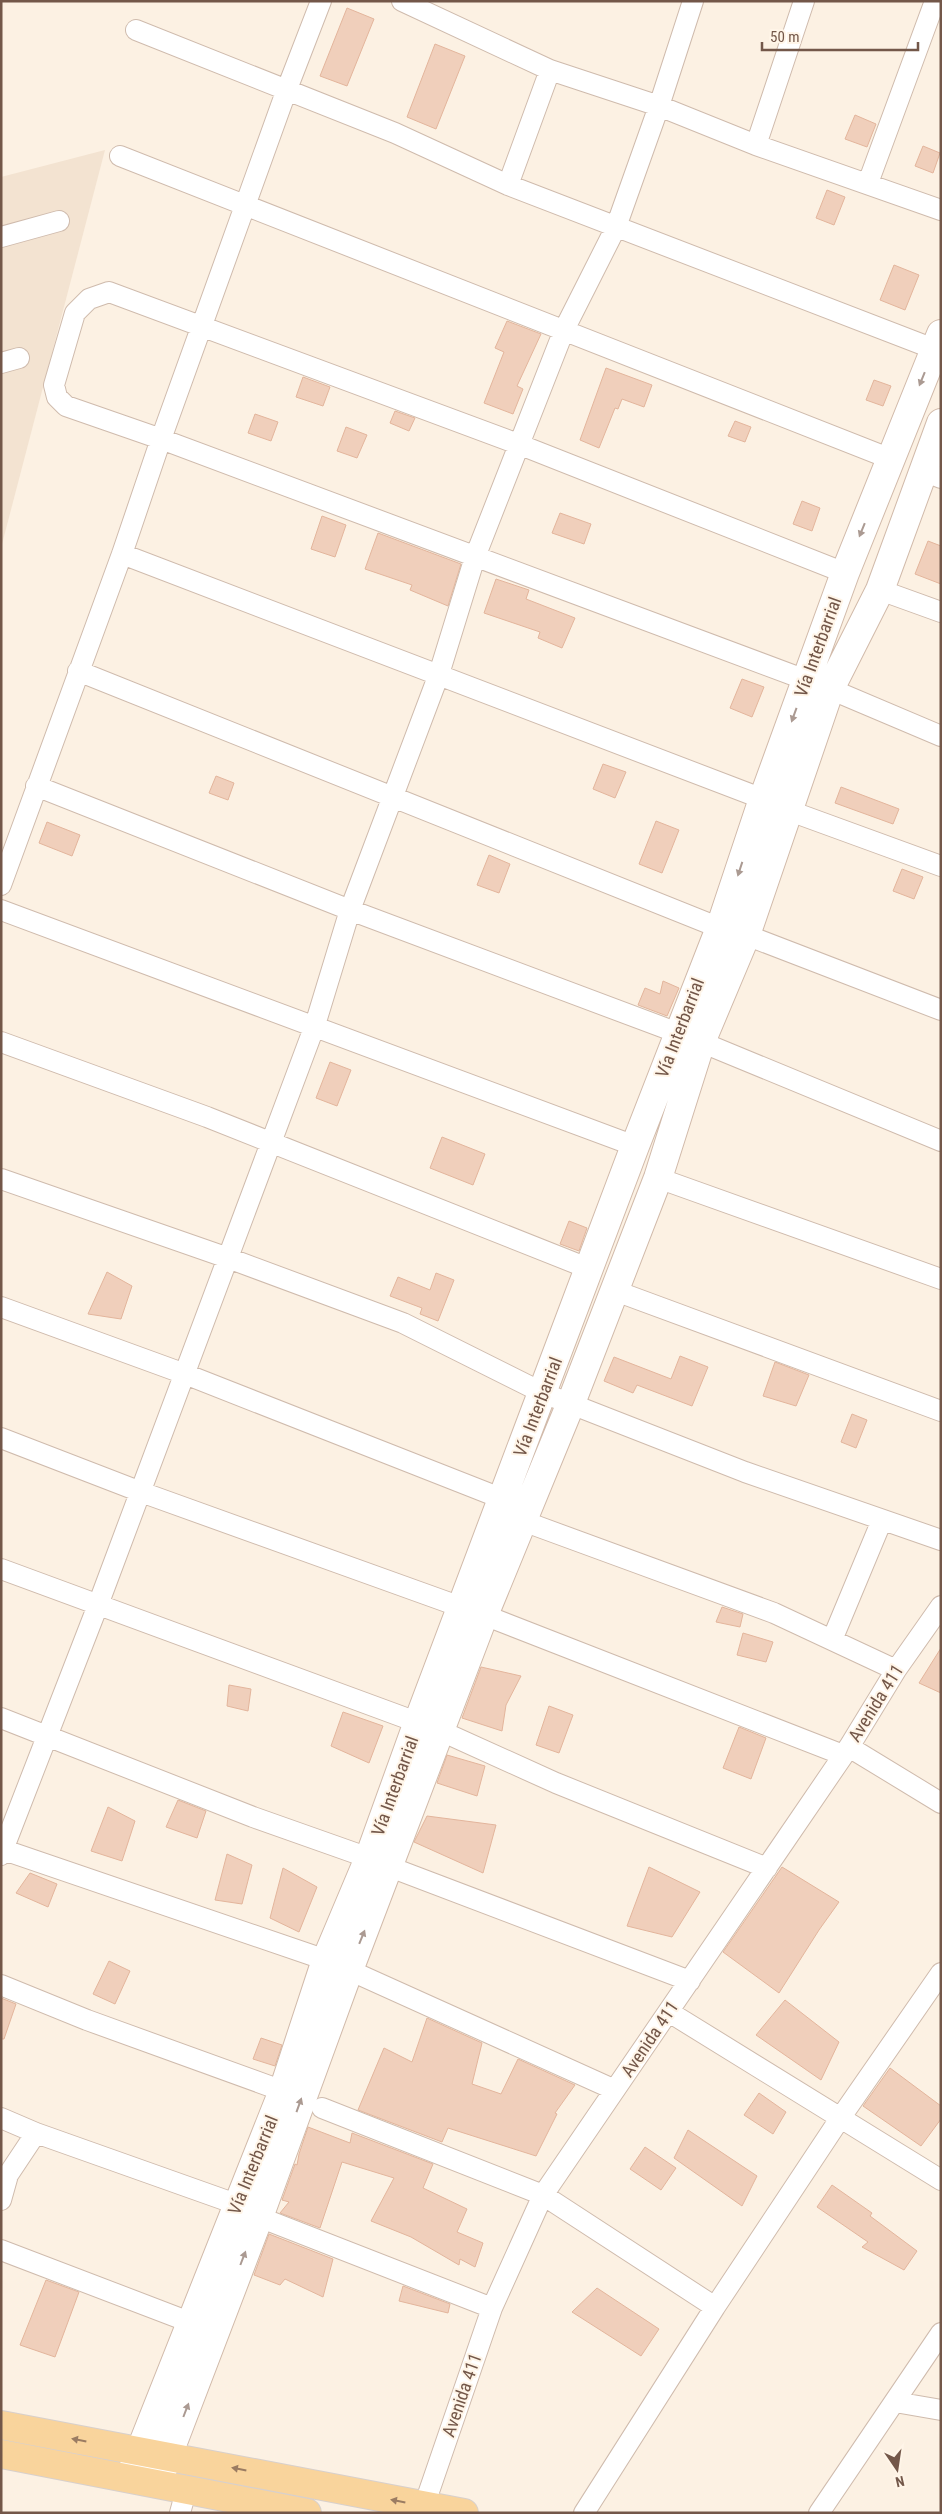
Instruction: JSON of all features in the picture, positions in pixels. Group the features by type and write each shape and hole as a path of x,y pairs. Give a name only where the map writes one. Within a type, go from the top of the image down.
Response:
{"main road":[{"name":"Vía Interbarrial","path":"158,2483 169,2456 248,2211 283,2090 379,1863 472,1611 503,1499 635,1146 690,1038 746,935 790,811 845,573 938,342"},
{"name":"Vía Interbarrial","path":"472,1611 523,1521 658,1178 690,1038 720,928 763,799 818,684 880,590 932,475 941,423"},
{"name":"Vía Interbarrial","path":"130,2478 192,2324 248,2211 337,1965"},
{"path":"1,2425 464,2513"},
{"path":"1,2454 158,2483 183,2502 307,2513"}],"street":[{"path":"1,885 122,554 245,205 321,1"},
{"path":"402,1 550,70 659,106 756,145 941,210"},
{"path":"615,2090 337,1965 2,1851 141,1492 315,1026 350,910 394,798 439,674 475,557 564,330 616,227 659,106 692,1"},
{"path":"756,145 804,1"},
{"path":"868,183 936,1"},
{"path":"136,30 395,133 508,185 616,227 938,342"},
{"path":"508,185 550,70"},
{"path":"120,156 891,459"},
{"path":"1,237 58,221"},
{"path":"845,573 518,444 109,292 89,299 76,313 54,385 57,397 66,406 161,439 818,684 941,736"},
{"path":"122,554 763,799"},
{"path":"880,590 941,612"},
{"path":"78,671 720,928 746,935 941,1010"},
{"path":"36,786 350,910 690,1038 941,1141"},
{"path":"790,811 941,866"},
{"path":"1,910 635,1146"},
{"path":"1,1042 271,1143 590,1269"},
{"path":"658,1178 941,1279"},
{"path":"1,1179 228,1258 403,1323 543,1393 745,1472 941,1540"},
{"path":"613,1290 941,1410"},
{"path":"1,1307 185,1374 503,1499"},
{"path":"1,1438 141,1492 472,1611 846,1751 941,1804"},
{"path":"832,1640 882,1520"},
{"path":"523,1521 774,1613 896,1670"},
{"path":"1,1569 429,1726 556,1784 767,1868"},
{"name":"Avenida 411","path":"424,2506 492,2308 543,2195 767,1868 846,1751 896,1670 941,1606"},
{"path":"1,1718 253,1817 690,1981"},
{"path":"584,2513 715,2307 841,2116 941,1973"},
{"path":"1,1985 87,2020 283,2090"},
{"path":"669,2012 841,2116 941,2180"},
{"path":"322,2108 543,2195 715,2307"},
{"path":"1,2118 36,2133 248,2211 492,2308"},
{"path":"1,2200 8,2175 36,2133"},
{"path":"1,2250 192,2324"},
{"path":"819,2513 941,2333"},
{"path":"894,2402 941,2410"}],"shaded area":[{"path":"105,150 1,548 1,177"}],"building":[{"path":"347,8 374,19 347,86 320,76"},
{"path":"435,44 465,56 436,129 407,117"},
{"path":"855,115 876,124 867,147 845,139"},
{"path":"923,146 940,153 933,173 915,166"},
{"path":"827,190 845,197 834,225 816,218"},
{"path":"894,265 919,275 905,310 880,300"},
{"path":"507,321 541,334 517,386 523,389 513,414 484,403 504,352 495,348"},
{"path":"606,368 652,385 644,407 622,399 618,409 615,408 599,448 580,440"},
{"path":"303,377 330,387 323,406 296,397"},
{"path":"874,380 891,386 883,406 866,400"},
{"path":"395,411 415,418 409,431 390,423"},
{"path":"255,414 278,422 271,441 248,433"},
{"path":"735,421 751,427 745,442 728,436"},
{"path":"346,427 367,435 357,458 337,451"},
{"path":"802,501 820,508 812,531 793,524"},
{"path":"560,513 591,524 584,544 552,533"},
{"path":"322,516 346,525 335,557 311,549"},
{"path":"378,533 461,564 448,606 410,590 412,585 365,569"},
{"path":"928,541 941,546 941,584 915,574"},
{"path":"496,579 529,590 526,599 575,618 562,648 538,638 540,632 484,613"},
{"path":"742,679 764,687 752,717 730,708"},
{"path":"603,764 626,772 615,798 593,789"},
{"path":"216,776 234,783 228,800 209,793"},
{"path":"841,787 899,809 893,824 835,803"},
{"path":"656,821 679,830 662,873 639,864"},
{"path":"47,822 80,835 72,856 39,843"},
{"path":"489,855 510,864 499,893 477,885"},
{"path":"902,869 923,877 914,899 893,891"},
{"path":"663,981 679,988 667,1016 638,1005 645,988 660,994"},
{"path":"330,1062 351,1070 337,1106 316,1098"},
{"path":"442,1137 485,1154 473,1185 430,1168"},
{"path":"569,1221 587,1228 579,1251 560,1244"},
{"path":"107,1272 132,1286 121,1319 88,1314"},
{"path":"436,1273 454,1280 438,1321 420,1314 422,1308 390,1296 398,1277 430,1290"},
{"path":"680,1356 708,1367 692,1406 637,1385 633,1393 604,1381 614,1357 671,1379"},
{"path":"775,1362 809,1375 796,1406 763,1396"},
{"path":"852,1414 867,1420 856,1448 841,1442"},
{"path":"722,1607 743,1614 740,1627 716,1622"},
{"path":"743,1633 773,1642 766,1662 737,1655"},
{"path":"941,1648 941,1693 919,1683"},
{"path":"481,1667 521,1676 506,1705 502,1731 462,1718"},
{"path":"229,1685 251,1689 248,1711 227,1706"},
{"path":"549,1706 573,1715 559,1753 536,1745"},
{"path":"343,1712 383,1726 369,1763 331,1746"},
{"path":"739,1727 766,1738 751,1779 723,1768"},
{"path":"447,1755 485,1766 477,1796 437,1783"},
{"path":"178,1800 206,1811 197,1838 166,1827"},
{"path":"108,1807 135,1821 122,1861 91,1851"},
{"path":"427,1816 496,1825 483,1873 414,1842"},
{"path":"227,1854 252,1865 242,1904 215,1900"},
{"path":"649,1867 700,1892 672,1937 627,1926"},
{"path":"782,1867 839,1902 779,1993 723,1952"},
{"path":"283,1868 317,1887 299,1932 270,1918"},
{"path":"30,1873 57,1884 48,1907 16,1893"},
{"path":"109,1961 130,1971 115,2004 93,1994"},
{"path":"1,1998 16,2004 4,2039 1,2039"},
{"path":"785,2000 839,2042 821,2080 756,2035"},
{"path":"427,2018 482,2043 472,2084 501,2094 518,2059 575,2085 555,2113 557,2114 536,2156 448,2128 442,2142 358,2110 384,2048 412,2062"},
{"path":"261,2038 282,2045 275,2066 253,2059"},
{"path":"890,2068 941,2106 941,2119 921,2146 863,2106"},
{"path":"759,2093 786,2112 773,2134 744,2115"},
{"path":"308,2127 350,2143 352,2133 433,2164 423,2188 467,2209 457,2232 483,2243 475,2267 460,2259 459,2265 411,2237 371,2221 394,2178 342,2162 320,2228 280,2213 289,2202 282,2200 295,2164 297,2165"},
{"path":"688,2130 757,2176 742,2206 674,2158"},
{"path":"645,2147 676,2168 661,2190 630,2169"},
{"path":"832,2185 872,2213 870,2216 917,2251 904,2270 862,2247 868,2242 817,2207"},
{"path":"269,2234 333,2259 323,2297 285,2279 280,2285 254,2275"},
{"path":"46,2280 79,2292 55,2357 20,2345"},
{"path":"403,2286 450,2304 448,2313 399,2301"},
{"path":"597,2288 659,2329 641,2356 572,2312"}]}
